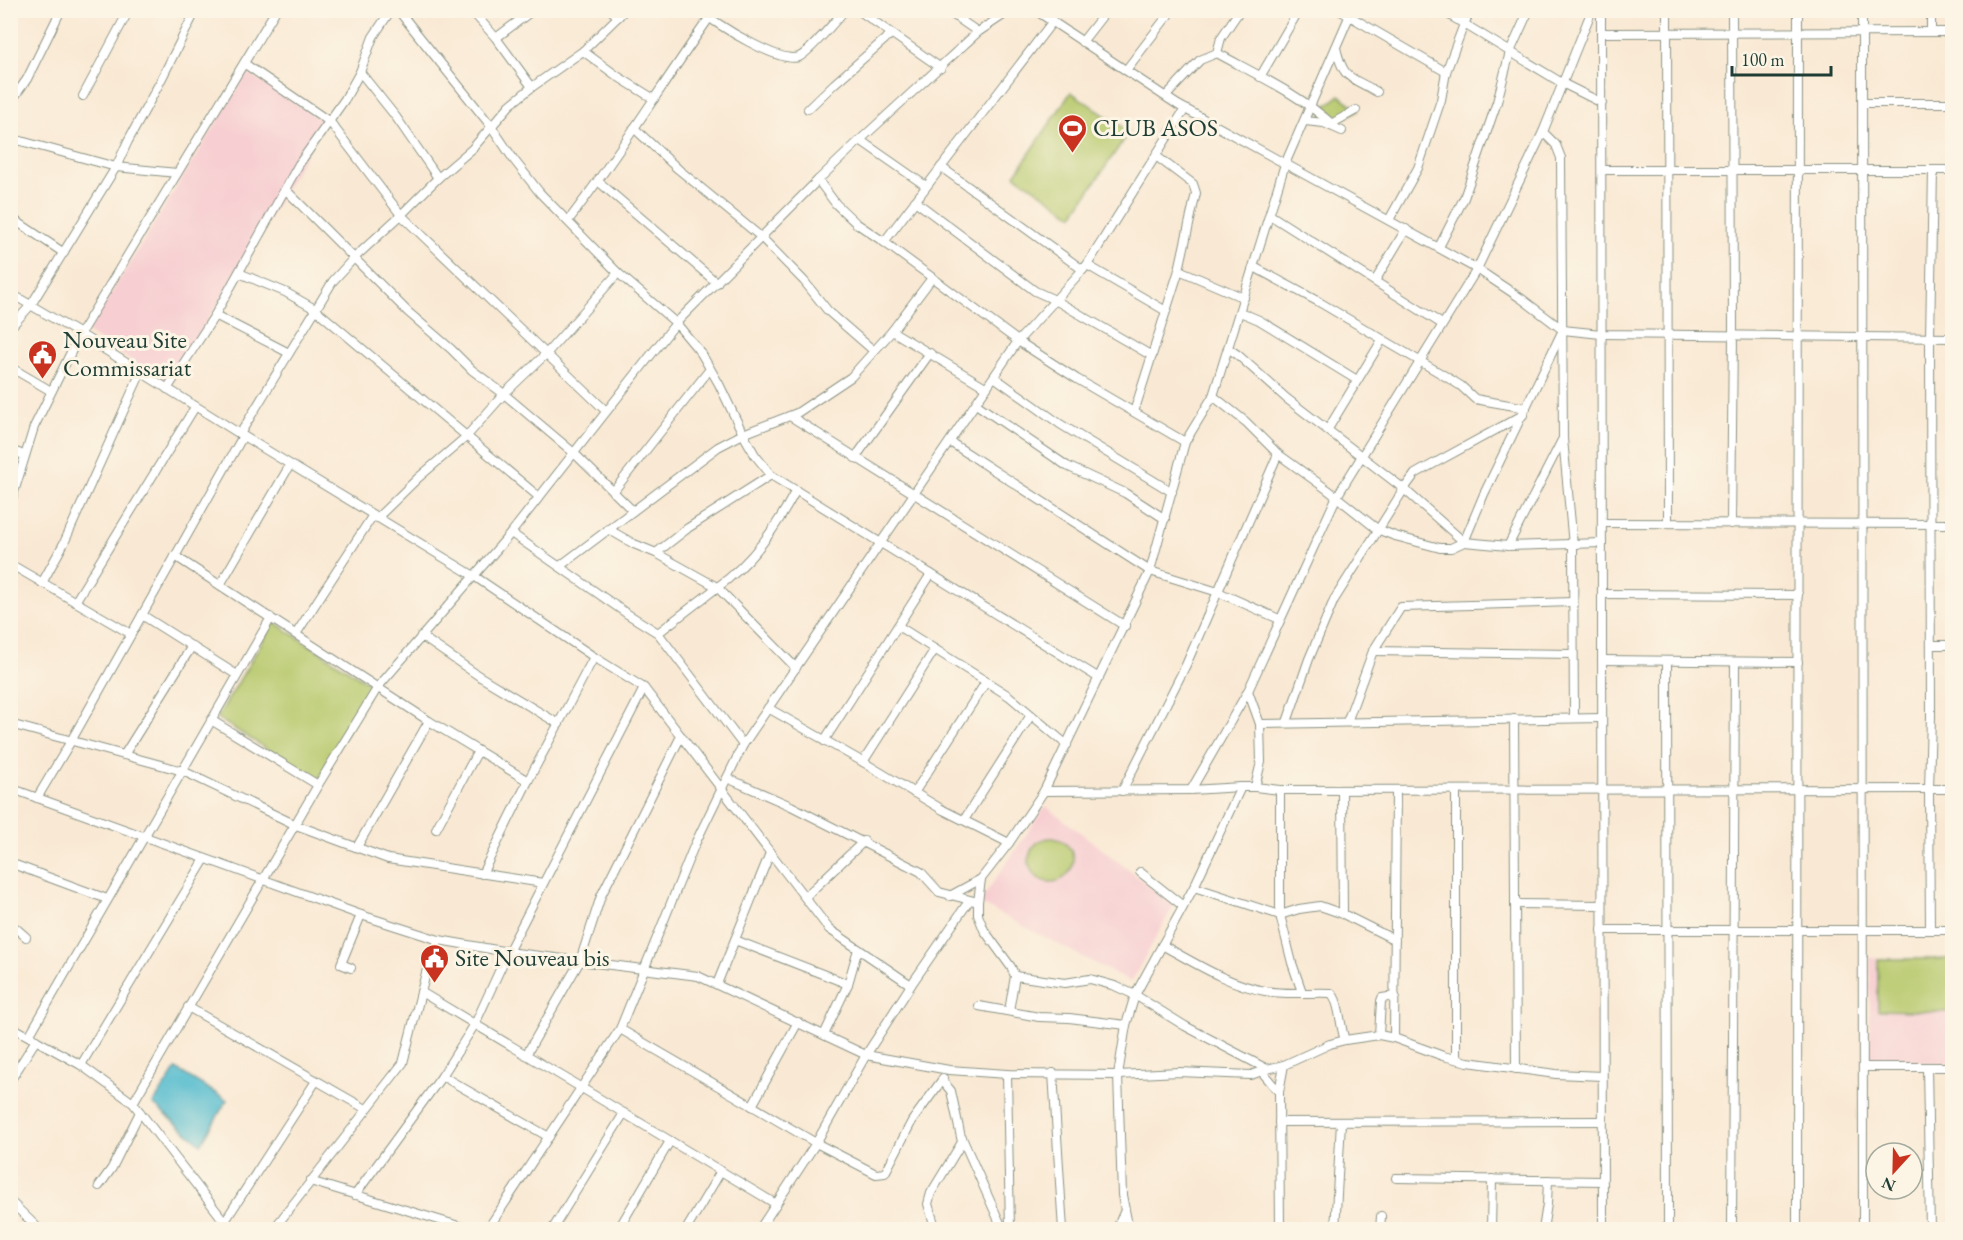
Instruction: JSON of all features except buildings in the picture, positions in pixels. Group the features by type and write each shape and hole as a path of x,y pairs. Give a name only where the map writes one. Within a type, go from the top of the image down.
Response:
{"street":[{"path":"10,103 27,79 61,10"},
{"path":"83,96 129,10"},
{"path":"10,328 31,305 116,167 196,10"},
{"path":"10,505 34,427 80,333 276,10"},
{"path":"167,389 215,315 299,164 330,122 360,72 374,37 391,10"},
{"path":"398,10 491,126 540,193 618,273 676,323 701,353 743,434 771,475 1099,678"},
{"path":"471,10 496,38 532,87"},
{"path":"496,38 533,10"},
{"path":"611,10 618,17"},
{"path":"37,798 242,435 333,281 438,178 472,149 510,105 583,51 625,10"},
{"path":"700,10 709,19 775,54 789,58 800,56 808,50 844,10"},
{"path":"568,221 599,182 715,10"},
{"path":"858,10 941,68"},
{"path":"946,10 978,32"},
{"path":"133,1103 318,785 378,687 511,533 676,323 860,140 978,32 1011,10"},
{"path":"1035,10 1185,109 1477,269 1563,330 1601,334 1953,338"},
{"path":"1082,42 1107,10"},
{"path":"1126,70 1172,10"},
{"path":"1166,96 1200,60 1217,52 1221,39 1240,10"},
{"path":"1260,77 1299,10"},
{"path":"1339,10 1350,13 1446,72"},
{"path":"1441,10 1562,83 1602,103"},
{"path":"1389,220 1418,168 1441,100 1446,72 1471,10"},
{"path":"1439,247 1464,198 1497,102 1510,52 1528,10"},
{"path":"1191,790 1248,692 1336,498 1477,269 1543,132 1592,10"},
{"path":"1601,10 1603,1230"},
{"path":"1667,10 1668,523"},
{"path":"1731,524 1732,10"},
{"path":"1797,1230 1798,10"},
{"path":"1862,10 1863,1230"},
{"path":"1931,10 1931,32"},
{"path":"759,1230 816,1143 866,1055 911,985 973,901 981,879 1009,843 1044,791 1125,626 1150,571 1185,442 1213,396 1285,164 1350,13"},
{"path":"884,242 1053,21"},
{"path":"1601,33 1953,32"},
{"path":"808,109 891,34"},
{"path":"1336,46 1344,73 1377,92"},
{"path":"583,51 654,99"},
{"path":"1217,52 1311,107 1342,131"},
{"path":"245,64 330,122 401,215 606,411"},
{"path":"360,72 396,117 438,178"},
{"path":"1863,103 1953,103"},
{"path":"487,1230 620,1029 694,846 743,745 1018,341 1085,267 1185,109"},
{"path":"1305,121 1332,125 1356,110"},
{"path":"634,128 678,169 761,237 804,281 828,311 874,351"},
{"path":"1543,132 1556,145 1561,158 1563,439 1573,545 1574,718"},
{"path":"10,138 116,167 177,173"},
{"path":"860,140 926,186"},
{"path":"1134,412 1179,270 1196,189 1193,184 1156,156"},
{"path":"941,168 1085,267 1166,311"},
{"path":"1602,170 1953,170"},
{"path":"1930,930 1930,338 1933,170"},
{"path":"818,180 836,204 856,223 1018,341 1077,379 1185,442"},
{"path":"599,182 717,283"},
{"path":"285,189 408,312 472,370 574,453 633,511"},
{"path":"915,201 1035,291 1055,300 1152,356"},
{"path":"1270,215 1442,324"},
{"path":"10,218 64,253"},
{"path":"1375,281 1406,229"},
{"path":"1254,267 1319,302 1461,386 1479,400 1524,412"},
{"path":"1179,270 1244,298"},
{"path":"239,273 285,292 315,309 539,497"},
{"path":"296,634 375,516 466,437 504,394 546,354 618,273"},
{"path":"560,566 718,447 808,407 851,377 892,331 932,278"},
{"path":"10,293 80,333 195,407 474,576 644,688 829,929 911,985"},
{"path":"1240,312 1259,320 1357,380"},
{"path":"215,315 289,353"},
{"path":"1213,396 1246,422 1278,454 1377,529 1440,548 1451,548 1464,542 1484,494 1563,330"},
{"path":"892,331 987,388"},
{"path":"1328,429 1382,340"},
{"path":"1229,349 1254,368 1286,398 1404,489 1464,542 1508,546 1602,543"},
{"path":"855,458 930,353"},
{"path":"10,367 51,391"},
{"path":"613,492 710,369"},
{"path":"42,583 64,543 141,372"},
{"path":"994,377 1060,424 1172,492"},
{"path":"976,404 1067,466 1125,493 1165,519"},
{"path":"75,602 195,407"},
{"path":"1287,722 1309,659 1334,600 1404,489 1422,470 1524,412"},
{"path":"790,416 1125,626"},
{"path":"1508,546 1563,439"},
{"path":"950,442 1150,571 1218,592 1280,619"},
{"path":"10,450 24,455"},
{"path":"1122,791 1186,664 1278,454"},
{"path":"220,585 290,465"},
{"path":"656,553 688,528 771,475"},
{"path":"658,633 729,578 752,555 785,511 796,490"},
{"path":"1602,523 1953,524"},
{"path":"608,529 717,587 796,668"},
{"path":"511,533 658,633 743,745"},
{"path":"175,556 429,721 528,781"},
{"path":"10,564 131,634"},
{"path":"824,741 931,574"},
{"path":"1602,594 1798,595"},
{"path":"1347,722 1373,651 1401,608 1573,602"},
{"path":"142,615 237,675"},
{"path":"10,1081 107,899 270,617"},
{"path":"898,626 1009,696 1067,745"},
{"path":"421,636 479,676 559,723"},
{"path":"1931,645 1953,645"},
{"path":"124,755 192,646"},
{"path":"863,762 935,649"},
{"path":"1373,651 1573,654"},
{"path":"482,874 594,657"},
{"path":"1602,660 1798,662"},
{"path":"1667,661 1668,1230"},
{"path":"1732,1230 1735,662"},
{"path":"914,793 986,682"},
{"path":"355,1195 442,1076 475,1024 508,952 644,688"},
{"path":"1248,692 1260,724 1261,762 1255,787"},
{"path":"768,708 943,810 1009,843"},
{"path":"964,820 1031,715"},
{"path":"1260,724 1602,718"},
{"path":"1514,719 1516,1070"},
{"path":"211,720 318,785"},
{"path":"357,848 429,721"},
{"path":"10,724 183,771 296,825 388,859 543,883"},
{"path":"526,1055 580,961 601,896 681,736"},
{"path":"436,828 478,751"},
{"path":"727,778 864,841 921,872 939,892 973,901"},
{"path":"1044,791 1191,790 1241,787 1280,790 1953,789"},
{"path":"1130,1230 1122,1195 1118,1075 1126,1025 1135,995 1194,887 1241,787"},
{"path":"10,788 361,915 439,940 508,952 698,976 866,1055 949,1070 1007,1074 1118,1075 1179,1072 1251,1075 1284,1065 1330,1044 1379,1035 1456,1059 1516,1070 1602,1076"},
{"path":"1280,790 1280,915 1302,992"},
{"path":"1342,790 1343,914"},
{"path":"1394,1038 1396,790"},
{"path":"1456,790 1456,1059"},
{"path":"805,897 864,841"},
{"path":"717,984 770,854"},
{"path":"81,1065 205,859"},
{"path":"10,863 107,899"},
{"path":"1140,872 1184,906"},
{"path":"950,896 981,879"},
{"path":"1194,887 1280,915 1320,906 1343,914 1395,940"},
{"path":"973,901 984,930 1015,976 1009,1011"},
{"path":"1515,904 1602,905"},
{"path":"351,969 341,964 361,915"},
{"path":"10,923 26,937"},
{"path":"1602,930 1953,930"},
{"path":"273,1230 403,1063 428,965 439,940"},
{"path":"735,940 848,984"},
{"path":"1162,945 1221,977 1244,986 1267,991 1331,993 1336,998 1341,1030 1345,1040"},
{"path":"824,1035 848,984 858,949"},
{"path":"1015,976 1065,983 1090,979 1115,986 1135,995 1264,1070 1279,1092"},
{"path":"421,992 776,1204"},
{"path":"1379,1035 1382,998 1395,996"},
{"path":"979,1006 1039,1017 1126,1025"},
{"path":"188,1007 366,1110"},
{"path":"752,1106 798,1022"},
{"path":"10,1026 81,1065 133,1103 231,1230"},
{"path":"620,1029 816,1143 876,1174 885,1173 912,1121 949,1070"},
{"path":"1330,1044 1341,1030"},
{"path":"1280,1230 1279,1092 1284,1065"},
{"path":"1863,1067 1953,1067"},
{"path":"1927,1067 1930,1230"},
{"path":"1053,1073 1063,1230"},
{"path":"1007,1074 1010,1230"},
{"path":"442,1076 549,1137"},
{"path":"942,1080 951,1091 962,1138 1003,1230"},
{"path":"225,1221 316,1081"},
{"path":"99,1186 112,1168 140,1112"},
{"path":"552,1230 624,1113"},
{"path":"1279,1122 1602,1121"},
{"path":"1335,1230 1341,1122"},
{"path":"936,1230 928,1204 931,1193 962,1142 962,1138"},
{"path":"618,1230 670,1141"},
{"path":"686,1230 721,1171"},
{"path":"1396,1178 1602,1181"},
{"path":"1491,1230 1492,1179"},
{"path":"1543,1230 1548,1180"},
{"path":"310,1182 472,1230"},
{"path":"10,1201 39,1230"},
{"path":"1114,1230 1125,1209"},
{"path":"1380,1230 1381,1216"}],"shaded area":[{"path":"247,73 325,122 170,385 87,332"},
{"path":"1046,806 1174,905 1131,982 979,903"},
{"path":"1870,958 1952,958 1952,1063 1870,1062"}],"green space":[{"name":"CLUB ASOS","path":"1071,92 1129,132 1073,215 1015,175"},
{"path":"1340,95 1358,110 1333,125 1321,110"},
{"path":"274,622 373,686 318,781 217,718"},
{"path":"1051,838 1067,844 1073,860 1067,876 1051,882 1035,876 1029,860 1035,844"},
{"path":"1878,959 1952,959 1952,1012 1878,1010"}],"water":[{"path":"176,1069 227,1100 201,1144 153,1104"}],"place":[{"name":"CLUB ASOS","path":"1072,154"},
{"name":"Nouveau Site Commissariat","path":"42,380"},
{"name":"Site Nouveau bis","path":"434,984"}]}
